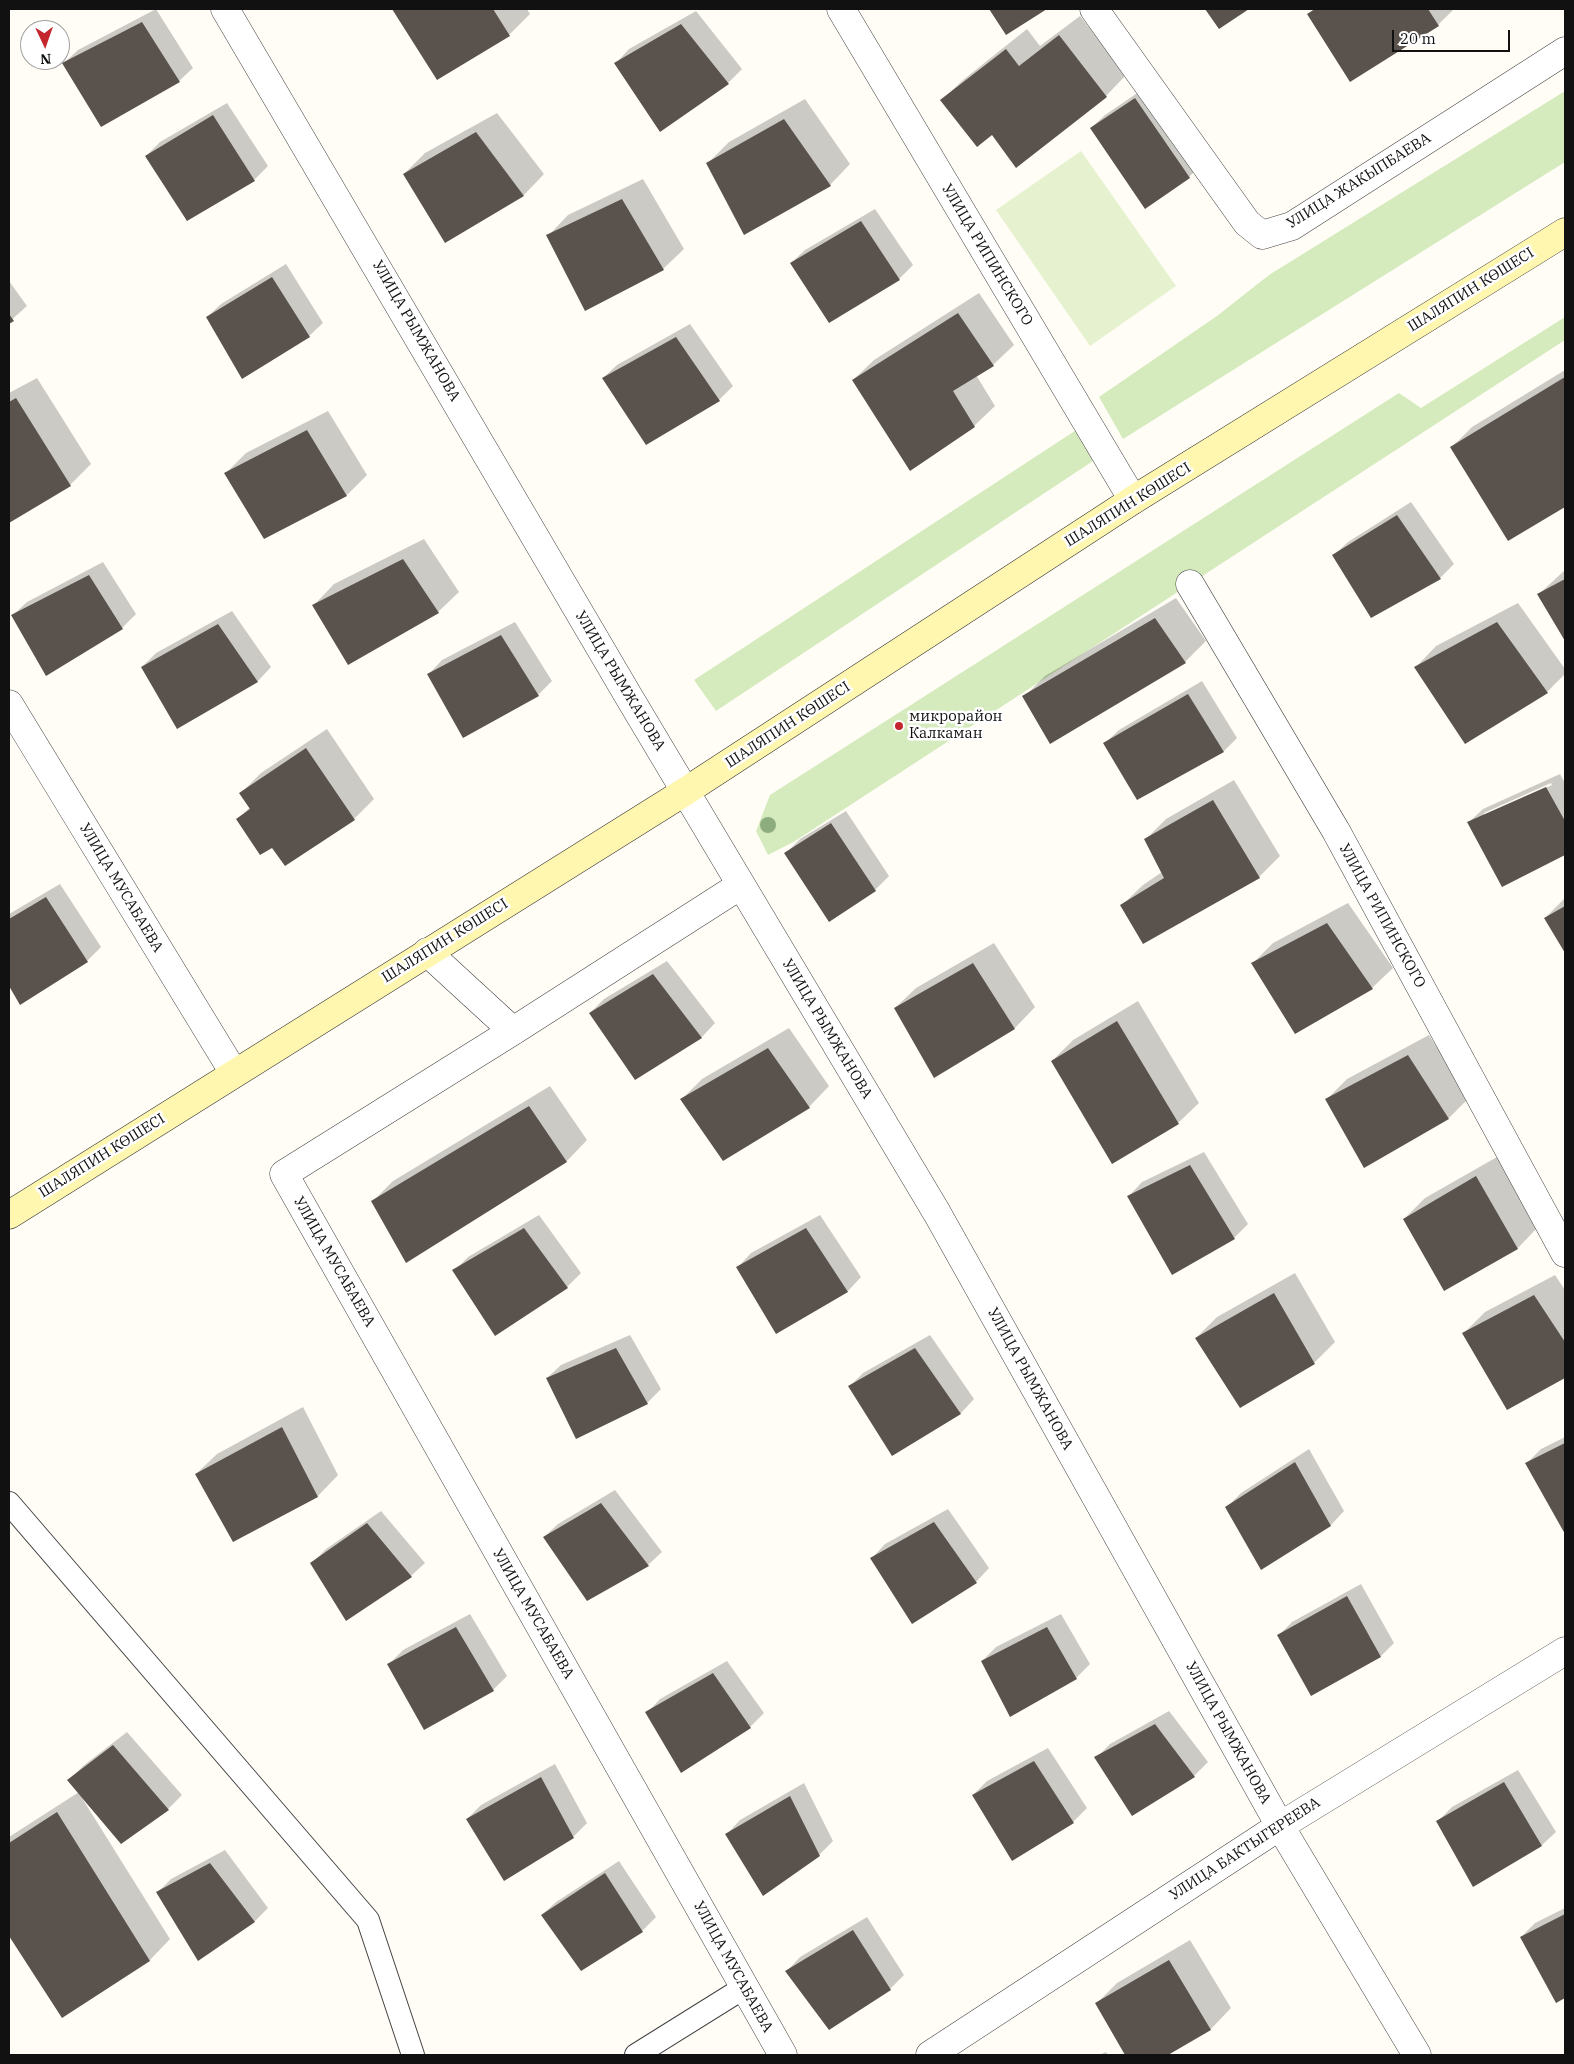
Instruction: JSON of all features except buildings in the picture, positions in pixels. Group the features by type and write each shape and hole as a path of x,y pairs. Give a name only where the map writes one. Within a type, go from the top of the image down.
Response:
{"main road":[{"name":"ШАЛЯПИН КӨШЕСІ","path":"9,1214 686,791 1133,500 1565,232"}],"street":[{"name":"УЛИЦА РЫМЖАНОВА","path":"225,9 741,885 937,1213 1280,1826 1417,2055"},
{"name":"УЛИЦА РИПИНСКОГО","path":"841,9 1133,500"},
{"name":"УЛИЦА ЖАКЫПБАЕВА","path":"1094,9 1247,224 1262,235 1292,226 1565,51"},
{"name":"УЛИЦА РИПИНСКОГО","path":"1190,584 1336,831 1565,1253"},
{"name":"УЛИЦА МУСАБАЕВА","path":"9,704 234,1073"},
{"path":"427,952 513,1031 741,885"},
{"name":"УЛИЦА МУСАБАЕВА","path":"513,1031 284,1174 783,2055"},
{"name":"УЛИЦА БАКТЫГЕРЕЕВА","path":"930,2055 1280,1826 1565,1651"}],"lane":[{"path":"9,1503 368,1920 413,2055"},
{"path":"636,2055 745,1987"}],"green space":[{"path":"1565,91 1565,162 1123,439 1099,397 1217,316 1269,275"},
{"path":"1081,151 1176,286 1090,346 996,210"},
{"path":"1565,317 1565,340 795,841 768,855 756,831 770,795 1399,393 1421,408"},
{"path":"1087,423 1105,453 716,711 694,680"}],"place":[{"name":"микрорайон Калкаман","path":"899,726"}]}
